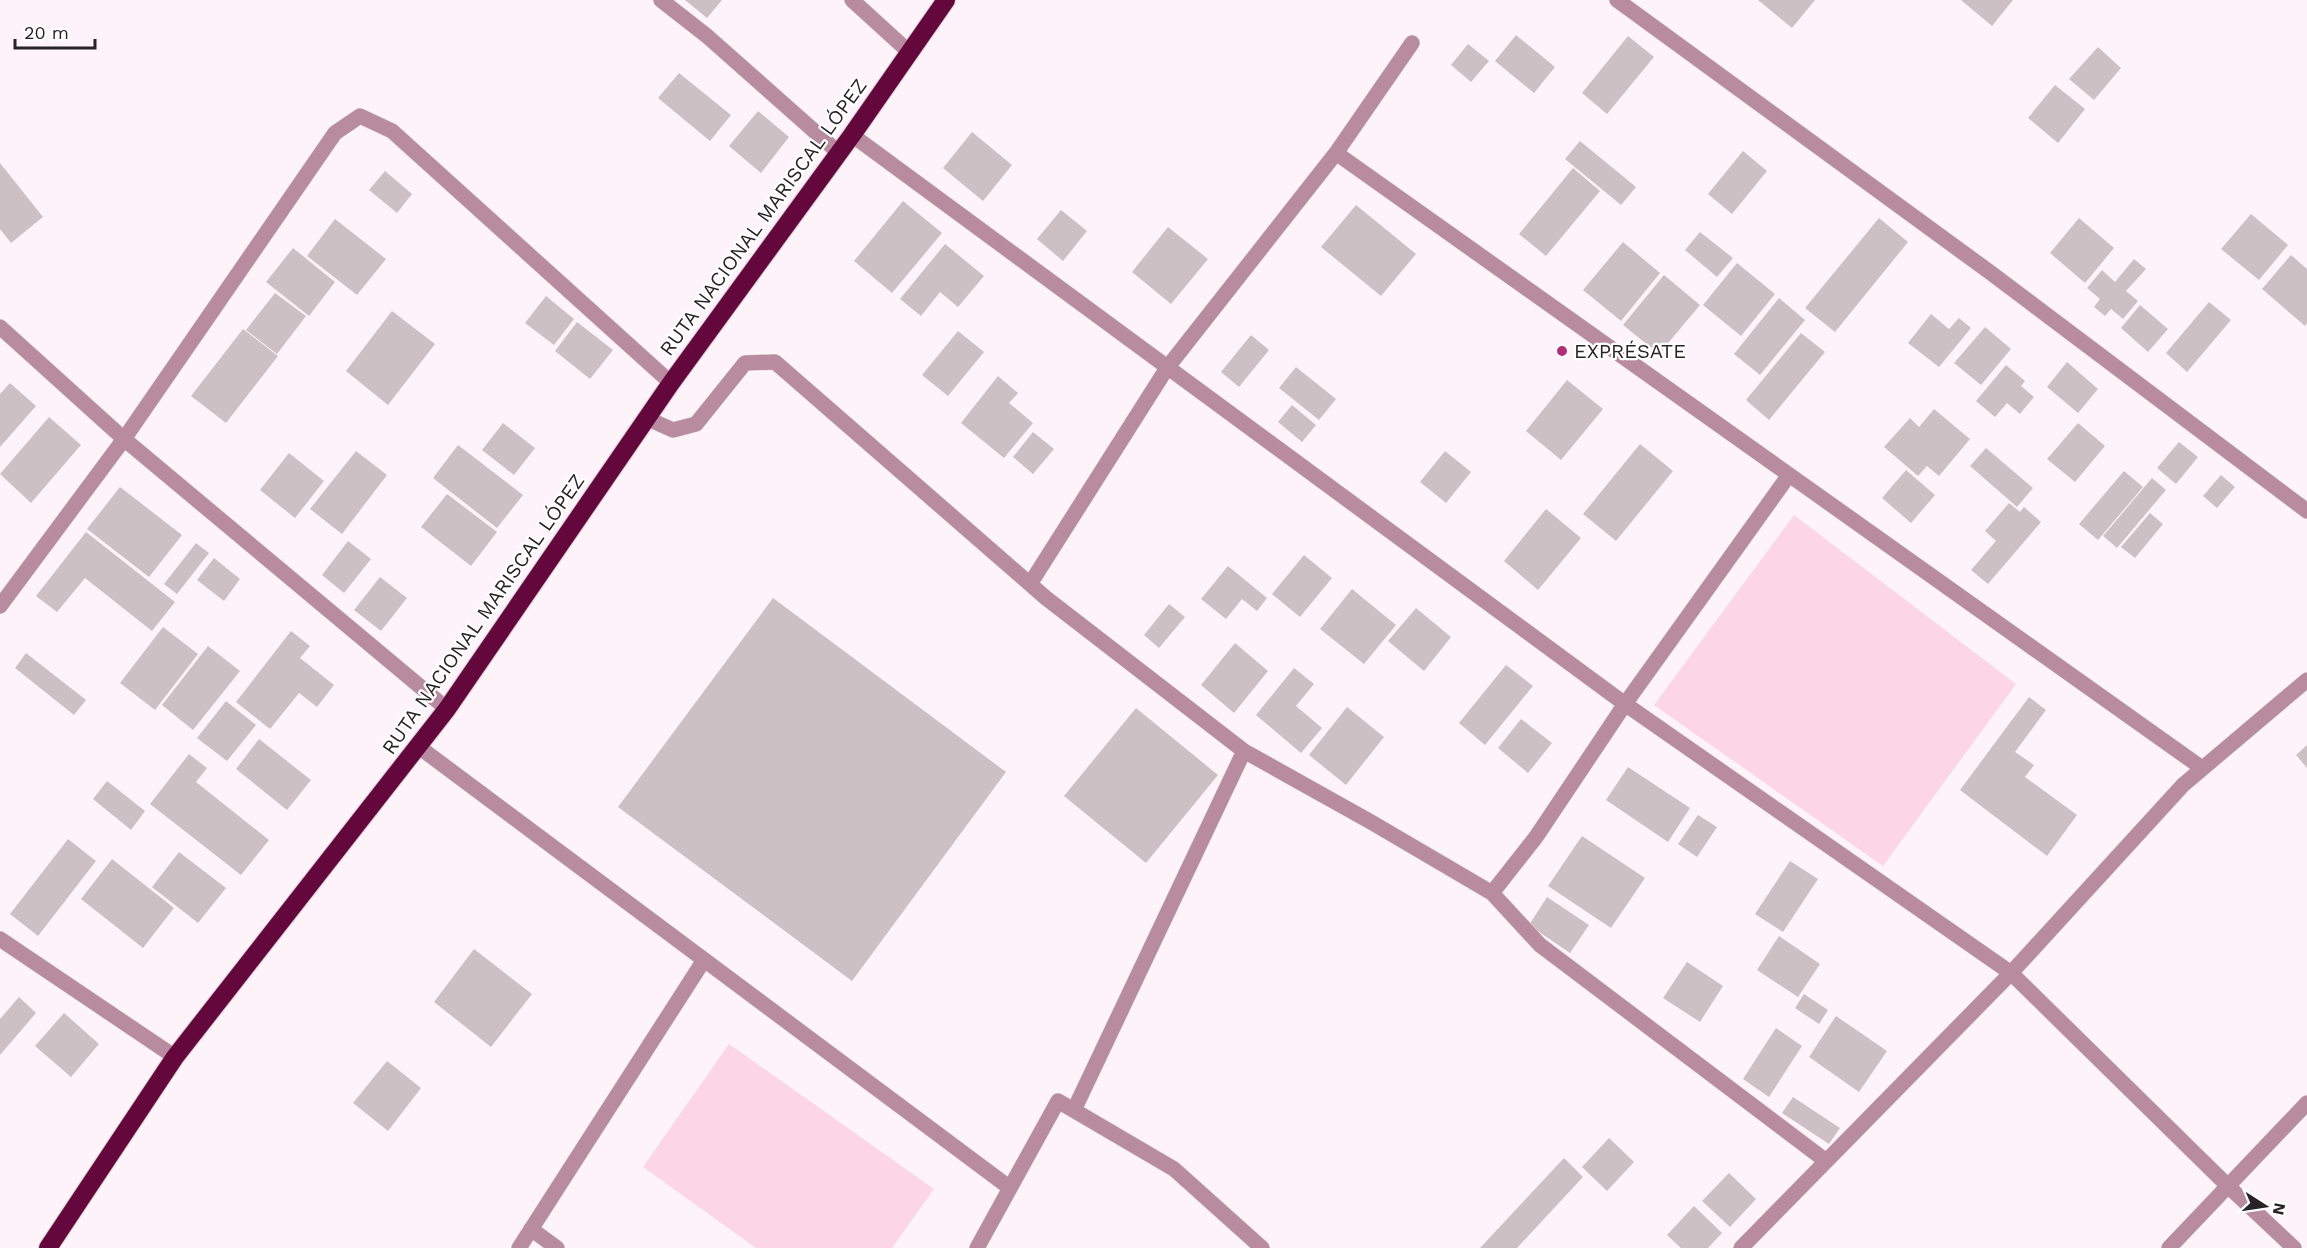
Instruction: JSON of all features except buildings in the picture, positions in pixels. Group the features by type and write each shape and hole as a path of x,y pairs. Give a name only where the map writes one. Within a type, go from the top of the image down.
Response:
{"highway":[{"name":"RUTA NACIONAL MARISCAL LÓPEZ","path":"48,1248 175,1057 447,710 646,418 852,135 946,0"}],"street":[{"path":"661,0 707,36 839,153"},
{"path":"852,0 909,51"},
{"path":"1617,0 1990,273 2307,511"},
{"path":"1030,584 1167,368 1336,153 1412,43"},
{"path":"0,606 124,439 335,133 360,116 392,131 671,383"},
{"path":"852,135 1625,704 2011,972 2294,1248"},
{"path":"1336,153 2202,768"},
{"path":"0,327 124,439 447,710"},
{"path":"646,418 673,430 696,424 745,363 775,362 1030,584 1245,751 1492,893 1540,945 1826,1161"},
{"path":"1492,893 1536,837 1625,704 1790,475"},
{"path":"1741,1248 2011,972 2183,784 2307,680"},
{"path":"419,747 1010,1188"},
{"path":"1074,1110 1245,751"},
{"path":"0,939 175,1057"},
{"path":"519,1248 704,960"},
{"path":"977,1248 1059,1101 1174,1169 1262,1248"},
{"path":"2169,1248 2307,1103"},
{"path":"531,1229 557,1248"}],"shaded area":[{"path":"1794,515 2016,684 1883,866 1654,705"},
{"path":"729,1044 934,1189 892,1248 756,1248 643,1167"}],"place":[{"name":"EXPRÉSATE","path":"1562,351"}]}
